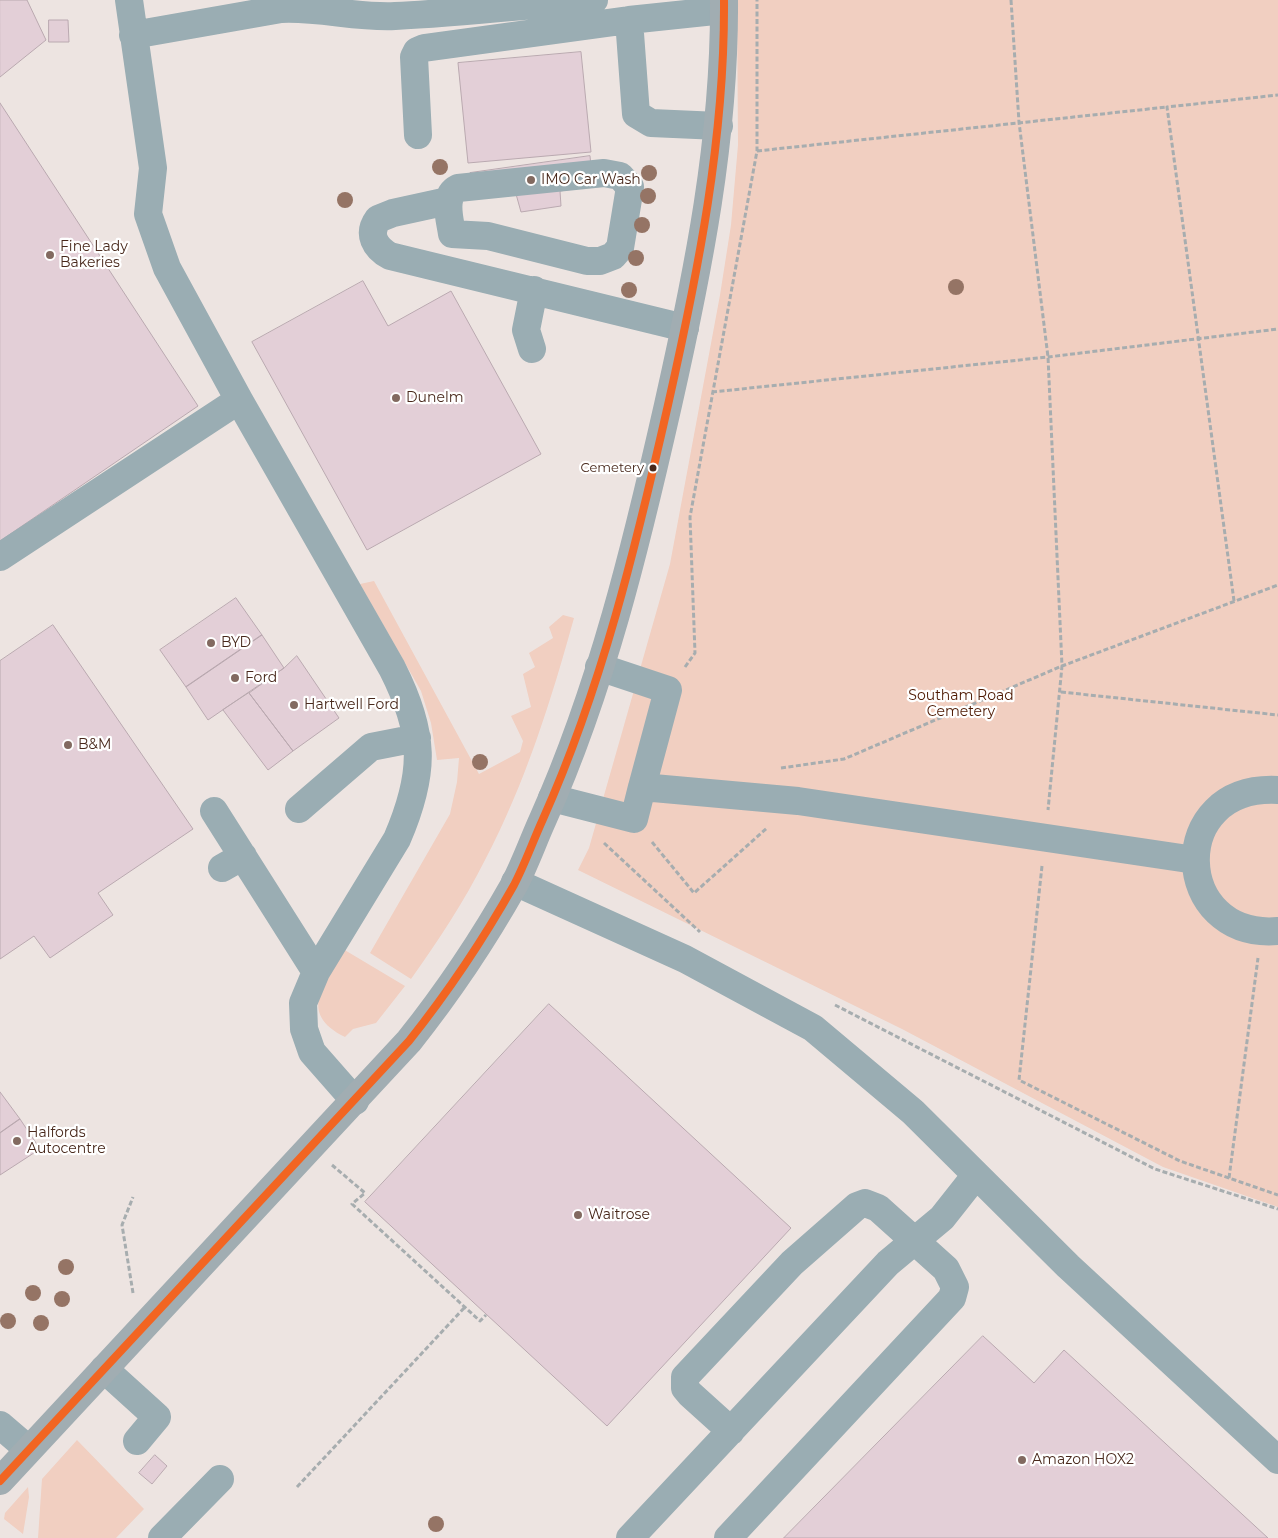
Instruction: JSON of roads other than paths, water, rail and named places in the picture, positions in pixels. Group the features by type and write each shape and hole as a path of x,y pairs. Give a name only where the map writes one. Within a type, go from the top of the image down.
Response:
{"main road":[{"path":"0,1481 409,1041 442,1000 475,951 515,882 577,735 600,667 627,575 685,328 705,222 719,126 724,57 724,5"}],"street":[{"path":"128,0 153,168 148,214 168,268 239,400 392,668 402,689 417,738 417,775 410,806 400,831 316,972 304,1003 303,1016 307,1040 312,1052 323,1068 355,1101"},
{"path":"133,34 281,9 302,8 354,15 396,16 594,0"},
{"path":"418,135 413,64 417,51 424,48 724,5"},
{"path":"629,20 636,114 651,123 719,126"},
{"path":"452,234 488,236 587,261 600,261 613,256 620,248 630,187 620,176 604,173 458,188 450,194 448,201 452,234 459,272"},
{"path":"448,201 382,217 375,223 372,232 376,245 390,256 685,328"},
{"path":"532,349 526,330 534,290"},
{"path":"0,557 239,400"},
{"path":"552,798 634,819 668,690 600,667"},
{"path":"299,809 371,747 417,738"},
{"path":"642,787 798,802 1195,860"},
{"path":"1270,931 1241,927 1222,916 1207,900 1198,881 1195,860 1198,839 1208,820 1221,805 1239,794 1260,789 1278,790"},
{"path":"214,811 233,862 316,972"},
{"path":"515,882 685,959 813,1028 913,1112 1068,1266 1278,1460"},
{"path":"630,1538 888,1263 914,1239 942,1218 976,1175"},
{"path":"728,1538 952,1298 955,1287 953,1279 946,1269 878,1208 865,1203 857,1206 792,1264 685,1377 685,1388 731,1431"},
{"path":"104,1369 157,1417 137,1440"},
{"path":"0,1425 28,1449"},
{"path":"162,1538 220,1479"}],"place":[{"name":"IMO Car Wash","path":"531,180"},
{"name":"Fine Lady Bakeries","path":"50,255"},
{"name":"Dunelm","path":"396,398"},
{"name":"Cemetery","path":"653,468"},
{"name":"BYD","path":"211,643"},
{"name":"Ford","path":"235,678"},
{"name":"Hartwell Ford","path":"294,705"},
{"name":"B&M","path":"68,745"},
{"name":"Halfords Autocentre","path":"17,1141"},
{"name":"Waitrose","path":"578,1215"},
{"name":"Amazon HOX2","path":"1022,1460"}],"park label":[{"name":"Southam Road Cemetery","path":"961,704"}]}
